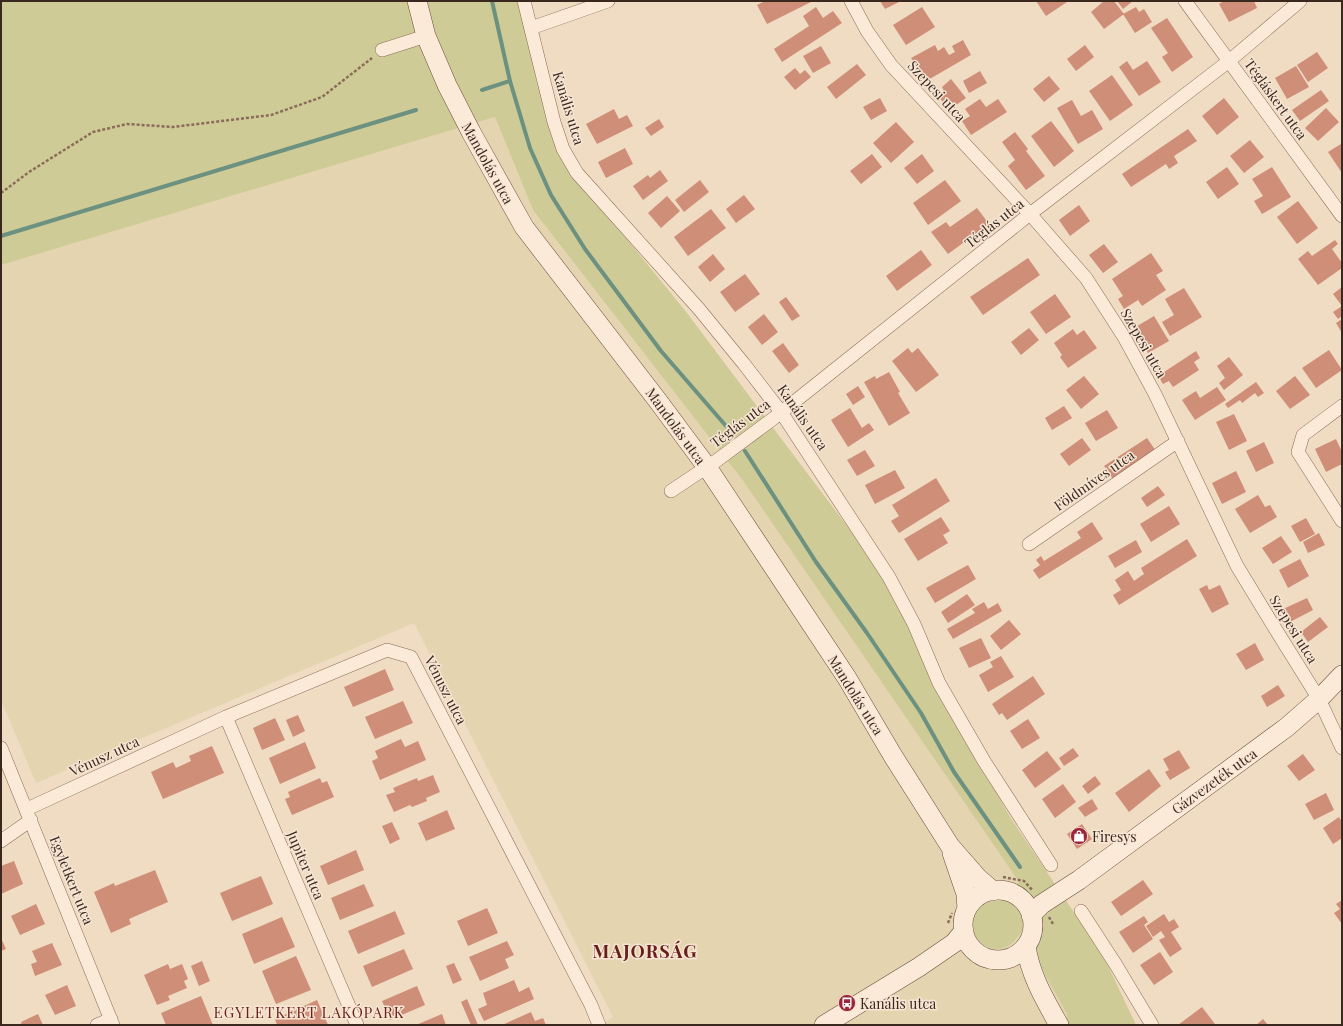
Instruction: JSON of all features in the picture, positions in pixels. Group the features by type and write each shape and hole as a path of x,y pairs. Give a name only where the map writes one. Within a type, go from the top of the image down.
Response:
{"street":[{"name":"Mandolás utca","path":"416,1 426,36 447,85 471,132 524,227 658,401 707,468 847,678 892,756 950,846 978,878 993,891"},
{"name":"Kanális utca","path":"524,1 554,122 563,149 577,173 699,310 749,370 781,412 889,577 914,624 939,683 984,761 1051,865"},
{"path":"531,28 608,1"},
{"name":"Szepesi utca","path":"851,1 866,31 891,65 1030,214 1086,278 1124,337 1154,394 1237,566 1319,699 1342,748"},
{"name":"Tégláskert utca","path":"1185,1 1342,216"},
{"name":"Téglás utca","path":"671,491 707,468 781,412 1030,214 1229,61 1300,1"},
{"path":"382,50 426,36"},
{"path":"1342,406 1303,435 1298,452 1342,521"},
{"name":"Földmíves utca","path":"1030,544 1178,441"},
{"name":"Vénusz utca","path":"1,841 29,814 226,717 387,650 411,657 592,1005 599,1025"},
{"name":"Gázvezeték utca","path":"1031,915 1042,904 1079,880 1287,727 1319,699 1342,675"},
{"name":"Jupiter utca","path":"226,717 357,1025"},
{"name":"Egyletkert utca","path":"1,748 112,1022"},
{"name":"Mandolás utca","path":"950,846 966,894 967,909"},
{"name":"Gázvezeték utca","path":"1014,894 1036,895 1079,880"},
{"path":"1002,960 1015,955 1026,946 1031,936 1033,925 1031,915 1025,903 1014,894 1000,890 978,897 967,909 964,920 964,931 968,942 976,952 988,958 1002,960 1016,968 1040,991"},
{"path":"1081,911 1152,1025"},
{"path":"824,1025 919,967 954,943 964,931"},
{"path":"1026,946 1029,962 1040,991 1059,1025"},
{"path":"919,967 960,954 976,952"},
{"path":"97,1025 112,1022"}],"path":[{"path":"1,193 28,172 93,132 127,124 173,127 270,115 322,97 382,50"}],"shaded area":[{"path":"1,1 523,1 537,84 565,163 687,313 889,582 922,659 1010,817 1104,957 1136,1025 1065,1025 1067,1014 1021,932 1011,944 1001,949 986,947 979,941 974,933 973,924 975,915 981,907 990,902 1003,901 1001,896 1019,882 744,482 533,210 495,117 1,265"},
{"path":"495,117 533,210 744,482 1019,882 1001,896 1067,1014 1065,1025 600,1025 613,1017 414,623 36,783 1,700 1,265"}],"building":[{"path":"765,1 813,1 767,24 757,5"},
{"path":"880,1 901,1 885,9"},
{"path":"1036,1 1067,1 1067,2 1046,16"},
{"path":"1104,1 1114,1 1124,14 1104,29 1091,12"},
{"path":"1117,1 1133,1 1123,9"},
{"path":"1224,1 1254,1 1257,8 1229,22 1219,4"},
{"path":"816,7 823,18 833,11 842,23 782,62 774,49 809,26 803,16"},
{"path":"922,7 935,27 906,45 893,25"},
{"path":"1136,7 1139,12 1144,9 1152,22 1135,33 1123,14"},
{"path":"1167,18 1193,57 1172,72 1162,57 1168,53 1151,28"},
{"path":"963,40 971,55 921,84 916,76 920,73 911,58 935,45 938,51 944,47 949,55 955,52 952,46"},
{"path":"1085,45 1094,57 1076,71 1067,59"},
{"path":"821,46 831,63 813,73 803,56"},
{"path":"1317,52 1328,68 1308,82 1297,65"},
{"path":"1127,61 1133,70 1147,61 1161,82 1139,96 1119,67"},
{"path":"857,64 866,75 836,99 827,87"},
{"path":"1296,66 1309,87 1287,99 1275,78"},
{"path":"795,68 800,74 805,70 811,77 795,90 784,77"},
{"path":"980,71 987,83 969,93 963,81"},
{"path":"1112,75 1133,105 1110,121 1089,91"},
{"path":"1049,76 1060,89 1044,102 1033,89"},
{"path":"951,79 966,98 949,110 938,96 944,91 942,87"},
{"path":"1321,90 1329,101 1300,121 1292,110"},
{"path":"880,98 887,111 871,120 863,107"},
{"path":"1224,98 1239,117 1217,135 1202,116"},
{"path":"980,99 986,107 998,99 1007,112 971,135 962,121 970,116 965,109"},
{"path":"1072,100 1081,116 1092,110 1103,129 1078,144 1057,108"},
{"path":"1326,108 1339,122 1318,141 1305,128"},
{"path":"614,109 619,119 627,115 633,126 597,144 586,124"},
{"path":"659,119 664,127 651,136 645,128"},
{"path":"1051,121 1074,151 1054,167 1031,136"},
{"path":"896,122 914,142 891,163 873,143"},
{"path":"1188,129 1197,141 1174,156 1178,163 1169,169 1166,164 1131,187 1122,174"},
{"path":"1015,132 1028,149 1026,151 1045,176 1026,190 1008,166 1015,160 1002,142"},
{"path":"1250,140 1264,157 1244,173 1230,156"},
{"path":"1341,144 1342,145 1342,173 1328,152"},
{"path":"625,148 633,164 606,178 598,162"},
{"path":"872,154 882,167 861,184 850,171"},
{"path":"922,154 934,171 917,184 904,168"},
{"path":"1227,167 1239,184 1218,199 1206,182"},
{"path":"1272,167 1291,197 1262,214 1254,201 1263,196 1252,179"},
{"path":"660,170 668,181 643,200 633,186 648,175 650,178"},
{"path":"700,180 709,192 684,212 675,200"},
{"path":"945,180 961,201 928,225 913,203"},
{"path":"744,195 755,209 736,223 726,209"},
{"path":"667,196 680,211 661,228 648,213"},
{"path":"1298,201 1318,228 1297,244 1277,217"},
{"path":"1079,205 1090,221 1070,236 1059,220"},
{"path":"977,208 989,224 948,254 931,232 946,222 950,227"},
{"path":"711,209 726,228 688,256 674,237"},
{"path":"1335,240 1338,244 1332,249 1342,263 1342,268 1318,285 1298,259 1308,251 1312,256"},
{"path":"1104,244 1118,262 1103,273 1089,255"},
{"path":"921,250 932,265 897,291 886,276"},
{"path":"1151,253 1163,271 1156,275 1166,290 1142,306 1138,300 1124,309 1118,299 1123,296 1112,279"},
{"path":"713,254 725,269 710,282 698,267"},
{"path":"1028,258 1040,275 983,315 970,297"},
{"path":"745,274 760,294 735,312 720,292"},
{"path":"1342,287 1342,306 1333,294"},
{"path":"1184,288 1202,317 1170,336 1162,322 1174,315 1165,299"},
{"path":"1055,294 1071,317 1046,334 1030,312"},
{"path":"786,297 800,316 792,321 779,302"},
{"path":"1342,306 1342,316 1338,319 1333,312"},
{"path":"764,314 778,332 762,345 748,327"},
{"path":"1154,316 1169,341 1148,353 1134,328"},
{"path":"1342,319 1342,333 1336,323"},
{"path":"1029,328 1039,340 1021,355 1011,342"},
{"path":"1073,329 1077,335 1084,330 1097,348 1068,368 1060,357 1062,355 1054,343"},
{"path":"783,343 799,365 789,373 772,351"},
{"path":"908,348 912,353 918,348 939,375 916,392 892,361"},
{"path":"1329,350 1342,370 1316,388 1302,368"},
{"path":"1196,351 1200,358 1194,362 1199,370 1173,387 1169,381 1163,384 1158,376"},
{"path":"1229,357 1243,375 1224,390 1219,383 1225,378 1217,366"},
{"path":"889,372 900,392 898,393 910,413 889,426 864,382 875,376 876,379"},
{"path":"1084,376 1099,394 1081,409 1066,390"},
{"path":"1295,376 1310,395 1290,409 1276,391"},
{"path":"1256,382 1264,393 1258,397 1255,393 1242,403 1240,400 1228,408 1225,404"},
{"path":"858,386 865,397 853,405 846,394"},
{"path":"1217,387 1226,400 1195,420 1182,400 1196,391 1200,398"},
{"path":"1064,406 1072,418 1052,430 1045,418"},
{"path":"850,408 862,428 869,423 874,430 848,447 831,420"},
{"path":"1107,410 1118,428 1096,441 1085,423"},
{"path":"1234,414 1247,441 1229,450 1216,422"},
{"path":"1082,438 1091,450 1069,466 1060,454"},
{"path":"1147,438 1158,454 1115,482 1104,466"},
{"path":"1336,439 1342,452 1342,464 1326,472 1315,449"},
{"path":"1264,442 1274,463 1256,472 1246,451"},
{"path":"865,450 875,466 857,476 847,460"},
{"path":"895,470 905,488 875,504 865,485"},
{"path":"1236,471 1246,492 1222,504 1212,483"},
{"path":"936,478 950,501 899,533 891,521 899,516 892,505"},
{"path":"1158,486 1165,495 1147,507 1141,498"},
{"path":"1258,495 1265,507 1270,505 1277,517 1250,533 1235,509"},
{"path":"1169,506 1180,524 1151,542 1140,524"},
{"path":"941,517 950,531 943,535 948,543 918,561 904,539"},
{"path":"1306,518 1315,534 1300,542 1291,526"},
{"path":"1092,522 1103,539 1039,579 1033,570 1040,565 1036,560 1041,556 1044,561 1081,538 1077,532"},
{"path":"1319,533 1325,545 1308,553 1303,542"},
{"path":"1281,536 1292,552 1273,564 1262,548"},
{"path":"1187,539 1197,556 1119,605 1113,595 1121,590 1115,580 1128,571 1134,581 1144,574 1141,568"},
{"path":"1136,540 1142,552 1115,568 1108,556"},
{"path":"1300,559 1309,576 1288,588 1279,570"},
{"path":"968,565 976,579 935,603 926,588"},
{"path":"1207,585 1209,590 1220,585 1229,604 1212,613 1199,589"},
{"path":"967,594 975,605 948,623 941,612"},
{"path":"1307,598 1313,610 1288,623 1281,610"},
{"path":"984,602 988,609 998,603 1002,611 953,639 947,629 975,613 972,609"},
{"path":"1320,617 1328,627 1308,642 1301,632"},
{"path":"1009,620 1021,634 1001,650 990,636"},
{"path":"981,638 991,658 969,668 959,648"},
{"path":"1255,643 1264,660 1246,670 1236,654"},
{"path":"1001,656 1014,677 988,692 979,675 993,667 990,662"},
{"path":"385,669 394,690 353,707 344,687"},
{"path":"1033,676 1045,694 1007,720 1002,713 999,715 992,704"},
{"path":"1278,685 1285,696 1267,707 1261,696"},
{"path":"403,701 413,723 375,739 365,717"},
{"path":"298,715 305,731 293,737 286,720"},
{"path":"275,718 285,740 262,750 253,728"},
{"path":"1028,719 1040,738 1022,749 1010,731"},
{"path":"401,739 405,747 418,741 426,760 380,780 372,761 378,758 375,751"},
{"path":"305,742 316,768 280,784 269,758"},
{"path":"212,746 224,773 163,799 151,772 173,762 176,768 191,761 189,756"},
{"path":"1073,748 1079,756 1064,766 1059,758"},
{"path":"1179,750 1190,768 1170,780 1165,772 1169,770 1163,759"},
{"path":"1047,751 1061,769 1035,788 1022,770"},
{"path":"1303,754 1315,770 1299,781 1287,766"},
{"path":"1149,769 1161,786 1129,812 1115,793"},
{"path":"433,775 440,792 426,798 427,801 412,807 410,805 394,812 386,795 395,792 393,788 417,778 418,781"},
{"path":"1095,776 1101,784 1088,794 1082,786"},
{"path":"320,778 322,783 327,781 334,797 292,815 285,799 290,797 288,792"},
{"path":"1063,784 1076,802 1055,818 1042,799"},
{"path":"1326,793 1334,810 1314,820 1305,804"},
{"path":"1092,799 1098,809 1085,817 1078,808"},
{"path":"447,810 455,829 426,841 418,823"},
{"path":"1339,817 1342,822 1342,838 1333,844 1323,828"},
{"path":"392,822 400,839 390,844 382,826"},
{"name":"Firesys","path":"1082,824 1092,839 1077,849 1067,834"},
{"path":"356,850 364,870 328,885 320,866"},
{"path":"14,861 23,884 1,894 1,866"},
{"path":"155,870 168,902 129,919 131,924 111,933 94,892 114,883 115,886"},
{"path":"261,876 273,904 232,921 220,893"},
{"path":"1143,880 1153,894 1121,916 1111,902"},
{"path":"364,884 374,906 340,920 331,898"},
{"path":"1342,900 1342,924 1334,913 1340,909 1336,904"},
{"path":"36,904 45,924 20,935 11,916"},
{"path":"487,908 498,933 468,946 457,921"},
{"path":"395,911 405,934 358,954 348,931"},
{"path":"1164,914 1169,922 1174,919 1179,927 1171,932 1182,949 1170,957 1159,940 1165,937 1161,931 1153,937 1146,926"},
{"path":"1144,916 1148,922 1144,925 1153,939 1133,953 1119,932"},
{"path":"282,917 295,947 254,964 242,934"},
{"path":"1,938 6,949 1,951"},
{"path":"507,941 514,955 505,959 509,968 480,981 469,957"},
{"path":"52,943 62,965 35,976 31,964 37,962 32,951"},
{"path":"404,949 413,969 372,987 363,966"},
{"path":"1160,952 1173,972 1154,985 1140,965"},
{"path":"296,956 311,990 276,1004 262,971"},
{"path":"202,961 210,981 199,986 191,966"},
{"path":"454,963 462,980 453,984 446,966"},
{"path":"168,964 170,969 182,964 188,979 184,981 187,988 168,996 170,1000 157,1005 144,975"},
{"path":"514,980 519,992 529,987 534,999 484,1021 478,1009 487,1005 483,993"},
{"path":"67,985 76,1006 55,1015 45,995"},
{"path":"417,986 425,1005 390,1020 382,1001"},
{"path":"201,996 213,1025 166,1025 161,1013"},
{"path":"467,999 478,1025 471,1025 461,1002"},
{"path":"317,1000 328,1025 277,1025 275,1019"},
{"path":"1202,1007 1215,1024 1178,1025"},
{"path":"531,1012 535,1021 543,1018 546,1025 502,1025"},
{"path":"38,1014 43,1025 18,1025 22,1023 21,1022"},
{"path":"442,1014 446,1025 416,1025"},
{"path":"1263,1019 1268,1025 1256,1025"}],"waterway":[{"path":"482,90 510,81 492,1"},
{"path":"510,81 530,148 551,195 585,249 661,351 726,426"},
{"path":"1,236 416,110"},
{"path":"745,451 816,562 867,633 921,713 954,772 1020,867"}],"place":[{"name":"Firesys","path":"1079,836"},
{"name":"Kanális utca","path":"847,1003"}],"district":[{"name":"MAJORSÁG","path":"645,951"},
{"name":"EGYLETKERT LAKÓPARK","path":"309,1012"}]}
